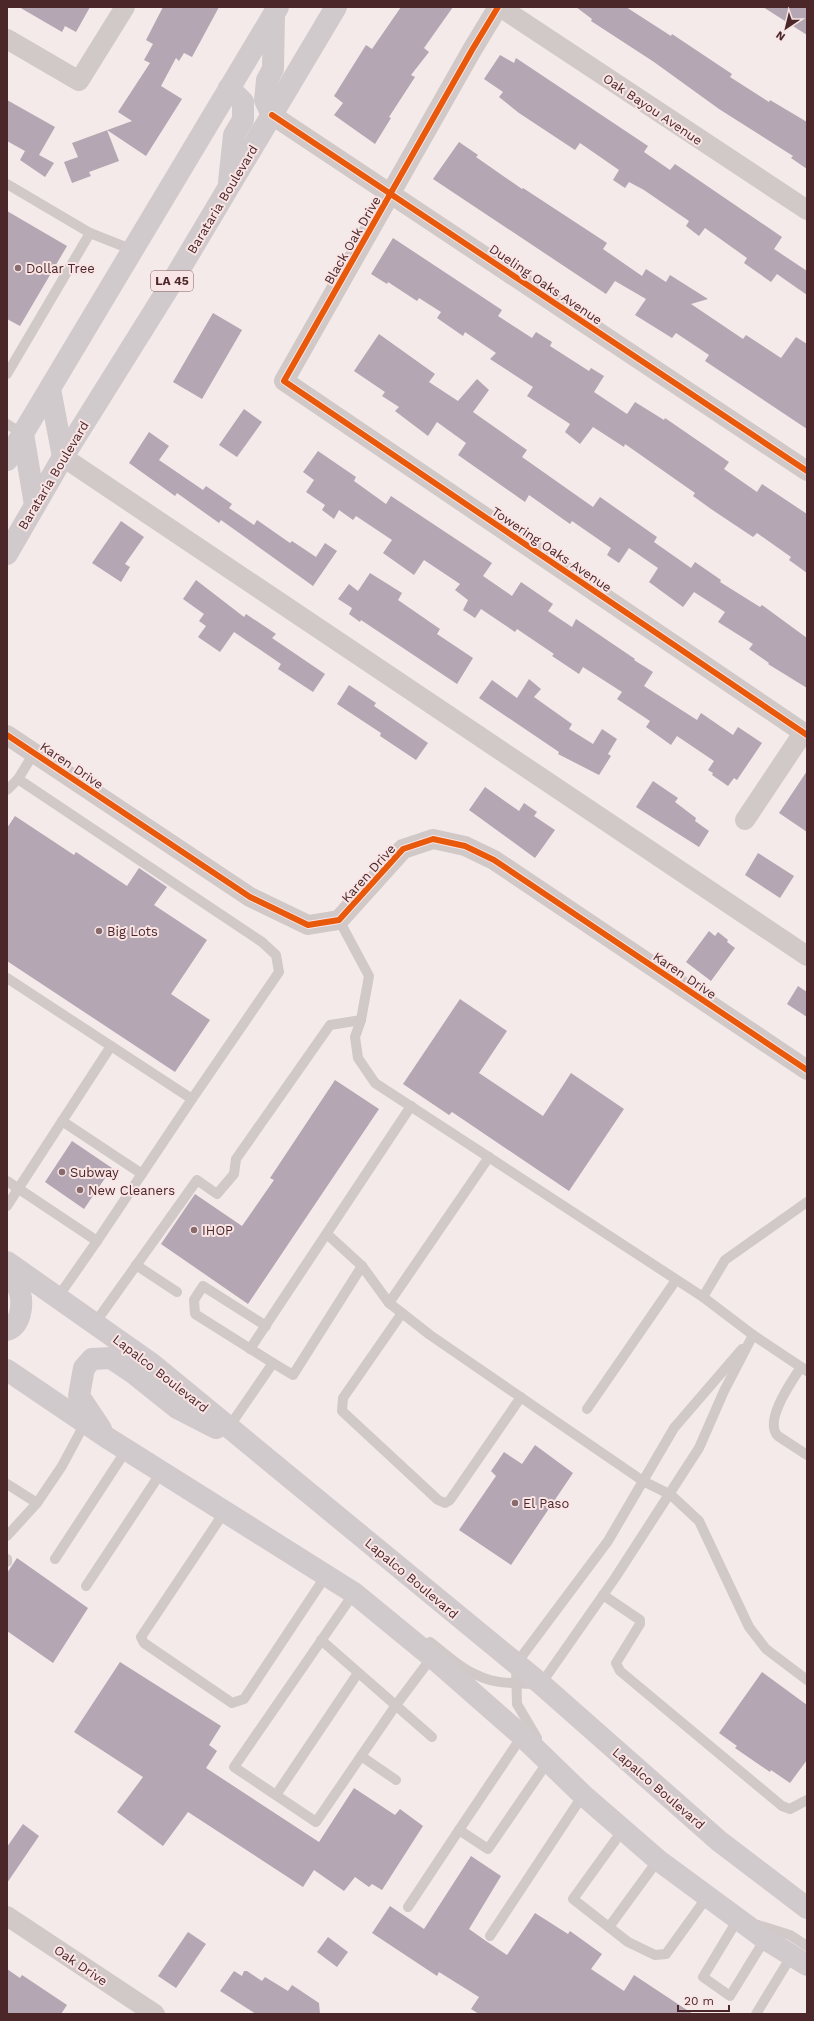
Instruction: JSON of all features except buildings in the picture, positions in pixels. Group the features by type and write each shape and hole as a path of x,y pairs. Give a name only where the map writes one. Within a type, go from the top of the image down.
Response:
{"main road":[{"name":"Barataria Boulevard","path":"7,554 63,457 228,189 336,7"},
{"path":"272,115 265,100 267,80 273,69 276,11"},
{"path":"7,460 15,429 50,389 276,11"},
{"path":"228,189 234,135 243,120 243,102 230,88"},
{"path":"50,389 63,457"},
{"path":"15,429 35,505"},
{"name":"Lapalco Boulevard","path":"7,1262 152,1364 255,1448 517,1673 541,1684 719,1841 807,1908"},
{"path":"7,1270 20,1292 21,1306 19,1318 11,1328 7,1330"},
{"path":"106,1437 79,1396 84,1368 92,1359 111,1358 132,1372 177,1408 255,1448"},
{"path":"8,1372 106,1437 354,1593 432,1657 522,1736 622,1831 707,1898 765,1939 802,1955"}],"street":[{"path":"7,39 79,81 125,7"},
{"name":"Black Oak Drive","path":"284,381 472,50 499,7"},
{"name":"Oak Bayou Avenue","path":"499,7 807,210"},
{"name":"Dueling Oaks Avenue","path":"272,115 807,471"},
{"name":"Towering Oaks Avenue","path":"284,381 805,734"},
{"path":"63,457 807,956"},
{"path":"745,820 805,734"},
{"name":"Karen Drive","path":"7,735 250,897 308,925 339,920 403,849 433,839 465,846 494,860 807,1070"},
{"name":"Oak Drive","path":"7,1916 154,2014"}],"lane":[{"path":"7,184 90,233 133,250"},
{"path":"7,374 90,233"},
{"path":"7,790 18,779 34,753"},
{"path":"18,779 262,942 276,955 279,972 58,1297"},
{"path":"339,920 369,976 361,1020 355,1037 358,1058 375,1083 703,1297 753,1335 804,1369 783,1397 775,1414 773,1426 774,1432 778,1436 807,1455"},
{"path":"7,978 192,1099"},
{"path":"95,1323 197,1180 217,1194 234,1174 236,1159 330,1025 361,1020"},
{"path":"7,1206 111,1046"},
{"path":"250,1349 328,1234 411,1106"},
{"path":"62,1121 142,1174"},
{"path":"389,1303 488,1158"},
{"path":"7,1181 97,1241"},
{"path":"703,1297 725,1260 807,1202"},
{"path":"328,1234 362,1266 389,1303 430,1335 643,1480 670,1495 699,1522 749,1627 766,1649 807,1680"},
{"path":"136,1265 177,1292"},
{"path":"266,1326 203,1286 194,1300 195,1314 293,1375 362,1266"},
{"path":"587,1409 676,1280"},
{"path":"402,1313 343,1398 342,1411 438,1500 445,1503 450,1500 521,1397"},
{"path":"225,1511 141,1637 144,1643 232,1703 244,1699 326,1574 372,1597 467,1670 480,1677 504,1683 517,1673 608,1541 674,1428 753,1335"},
{"path":"541,1684 670,1495 699,1448 724,1391 753,1335"},
{"path":"229,1427 273,1363"},
{"path":"7,1536 37,1503 62,1466 85,1423"},
{"path":"55,1559 127,1449"},
{"path":"86,1586 162,1471"},
{"path":"7,1484 37,1503"},
{"path":"354,1593 234,1767 316,1822 396,1705 432,1657"},
{"path":"603,1595 640,1620 640,1624 616,1663 620,1670 782,1806 790,1809 807,1800"},
{"path":"321,1640 432,1737"},
{"path":"276,1795 358,1673"},
{"path":"517,1673 518,1704 520,1710 529,1728 564,1776"},
{"path":"408,1907 522,1736"},
{"path":"361,1756 396,1780"},
{"path":"459,1830 488,1849 548,1760"},
{"path":"490,1936 583,1795"},
{"path":"622,1831 573,1899 628,1942 656,1955 666,1954 707,1898"},
{"path":"609,1927 658,1860"},
{"path":"756,2014 802,1955 790,1935 738,1919 703,1977 730,1996 765,1939"}],"cycle path":[{"path":"498,7 472,50 284,381 807,735"},
{"path":"272,115 807,471"},
{"path":"7,735 250,897 308,925 339,920 403,849 433,839 465,846 494,860 807,1070"}],"place":[{"name":"Dollar Tree","path":"18,268"},
{"name":"Big Lots","path":"99,931"},
{"name":"Subway","path":"62,1172"},
{"name":"New Cleaners","path":"80,1190"},
{"name":"IHOP","path":"194,1230"},
{"name":"El Paso","path":"515,1503"}]}
